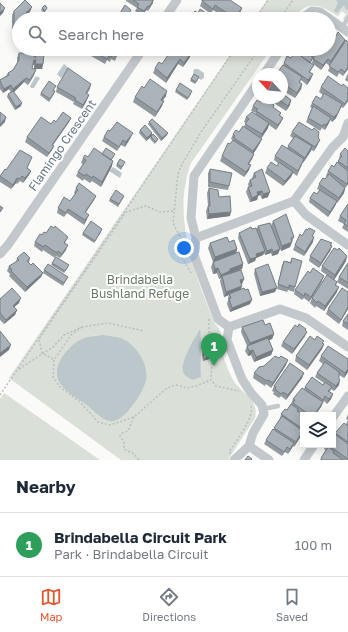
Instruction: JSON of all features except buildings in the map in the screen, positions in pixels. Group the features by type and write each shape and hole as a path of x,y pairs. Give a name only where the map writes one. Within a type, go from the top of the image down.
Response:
{"street":[{"path":"169,12 177,0"},
{"path":"336,24 345,30"},
{"name":"Flamingo Crescent","path":"0,254 8,245 138,56"},
{"path":"268,68 276,56"},
{"path":"229,327 218,319 194,254 196,238 191,218 194,176 252,91"},
{"path":"196,238 294,201 332,148 345,138 348,123"},
{"path":"294,201 306,215 348,245"},
{"path":"229,327 280,309 306,318 348,347"},
{"path":"229,327 227,340 242,379 251,393 262,404 264,414 253,432 249,446 235,458"},
{"path":"336,414 348,396"},
{"path":"249,446 269,460"},
{"path":"304,460 312,448"}],"lane":[{"path":"345,30 348,18"},
{"path":"263,409 278,406"}],"path":[{"path":"260,12 268,0"},
{"path":"285,12 293,0"},
{"path":"0,394 230,56"},
{"path":"194,277 183,259 181,250 182,241 173,223 177,182 181,166 201,132 254,56"},
{"path":"54,360 42,353 39,339 126,212 146,206 160,212 174,211"},
{"path":"181,250 186,253 183,259"},
{"path":"208,316 212,360 211,380 216,386 221,388 231,388 239,391"},
{"path":"17,370 53,347 64,335 82,327 108,323 144,331"},
{"path":"82,327 71,335 54,360 53,377 60,387 80,402 98,422 110,425 134,417 167,388 176,385 187,388 211,380"},
{"path":"235,458 229,452 240,436 251,414 251,405"},
{"path":"134,417 128,431 122,433 120,436 124,442 124,449 134,454 139,460"}],"green space":[{"path":"267,0 336,0 339,3 334,11 343,6 348,6 348,22 343,19 346,14 342,11 338,16 336,15 336,12 331,12 318,6 308,6 299,12 259,12"},
{"name":"Brindabella Bushland Refuge","path":"229,56 266,56 258,68 252,68 252,76 191,163 185,183 185,224 193,265 215,324 221,332 221,349 232,378 252,401 256,411 255,418 228,460 121,460 9,378","holes":["103,335 120,337 138,395 132,407 91,336","202,346 200,356 201,377 186,355 190,347"]},
{"path":"4,393 100,460 0,460 0,399"}],"shaded area":[{"path":"336,0 348,0 348,6 343,6 337,13 334,11 338,3"},
{"path":"64,64 69,68 61,78 57,74"},
{"path":"194,69 198,69 204,73 204,78 201,80 193,74"},
{"path":"36,76 40,78 34,88 31,88 30,86"},
{"path":"113,167 122,173 120,178 109,171"},
{"path":"200,329 201,377 192,380 185,376 183,364"},
{"path":"103,335 121,338 136,349 143,361 146,374 146,380 137,399 127,412 115,421 104,419 98,415 65,389 57,377 57,371 61,358 75,343 91,336"}],"place":[{"name":"Brindabella Circuit Park","path":"214,366"}]}
